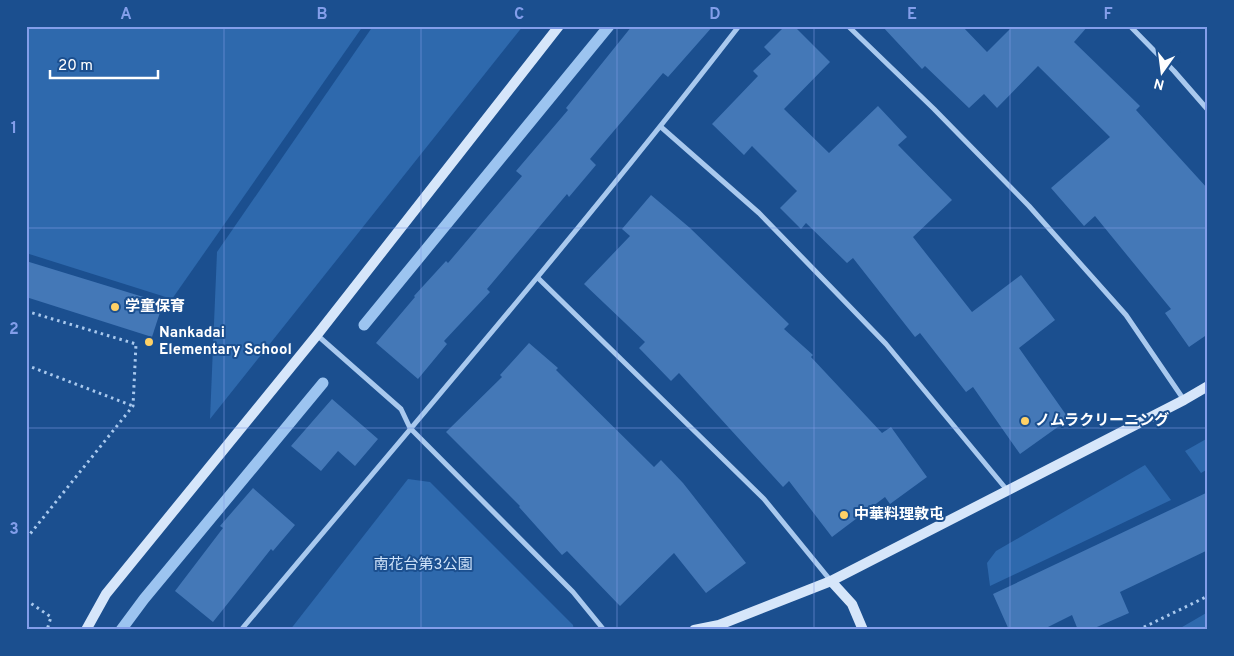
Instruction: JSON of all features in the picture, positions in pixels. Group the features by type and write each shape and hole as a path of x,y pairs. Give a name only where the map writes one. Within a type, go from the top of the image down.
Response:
{"street":[{"path":"86,630 106,594 317,335 560,26"},
{"path":"241,630 538,278 661,127 739,26"},
{"path":"848,26 1029,206 1126,314 1184,400"},
{"path":"1130,26 1208,110"},
{"path":"661,127 758,213 886,344 1007,490"},
{"path":"538,278 764,499 852,604 862,630"},
{"path":"317,335 401,409 410,428 573,592 604,630"},
{"path":"694,630 719,625 831,581 1208,386"}],"path":[{"path":"26,310 136,344 133,406 26,539"},
{"path":"26,365 133,406"},
{"path":"1138,630 1208,596"},
{"path":"26,600 51,617 47,630"}],"green space":[{"path":"26,26 363,26 172,299 26,253"},
{"path":"373,26 523,26 210,419 217,252"},
{"path":"1208,438 1208,469 1201,473 1185,451"},
{"path":"1145,465 1171,500 990,586 987,563 996,551"},
{"name":"南花台第3公園","path":"408,479 430,482 573,625 574,630 290,630"},
{"path":"1208,612 1208,630 1177,630"}],"building":[{"path":"632,26 713,26 668,77 663,73 590,159 596,165 569,197 567,194 487,289 490,292 444,341 447,344 418,379 376,343 414,296 446,261 448,263 522,176 516,171 568,110 566,108"},
{"path":"785,26 794,26 830,62 784,109 829,153 878,106 907,137 898,145 952,200 913,237 972,312 1021,275 1055,320 1019,348 1069,419 1020,454 973,387 966,392 920,333 915,337 853,258 847,263 806,223 801,229 780,208 797,191 752,146 744,155 712,124 758,76 753,71 771,54 764,47"},
{"path":"882,26 962,26 987,52 1013,26 1088,26 1074,42 1140,106 1136,110 1208,189 1208,334 1189,347 1165,313 1171,309 1095,216 1084,226 1051,188 1110,137 1038,66 997,108 984,94 969,108 925,66 922,69"},
{"path":"651,195 690,228 789,324 784,329 813,355 811,357 882,433 891,427 927,477 890,504 885,497 832,537 789,481 783,487 679,373 671,381 639,348 645,342 584,284 630,236 622,229"},
{"name":"学童保育","path":"26,261 163,303 152,337 26,297"},
{"path":"529,343 558,368 556,370 654,467 661,460 683,483 746,563 706,593 674,553 620,606 567,551 562,555 520,506 446,432 502,377 500,375"},
{"path":"332,399 378,439 355,466 338,451 321,471 291,446"},
{"path":"253,488 295,525 273,551 271,549 213,622 175,591 223,528 220,526"},
{"path":"1208,492 1208,550 1120,592 1129,613 1090,630 1078,630 1072,615 1042,630 1009,630 993,594"}],"waterway":[{"path":"364,325 609,26"},
{"path":"121,630 144,599 323,383"}],"place":[{"name":"学童保育","path":"115,307"},
{"name":"Nankadai Elementary School","path":"149,342"},
{"name":"ノムラクリーニング","path":"1025,421"},
{"name":"中華料理敦屯","path":"844,515"}]}
